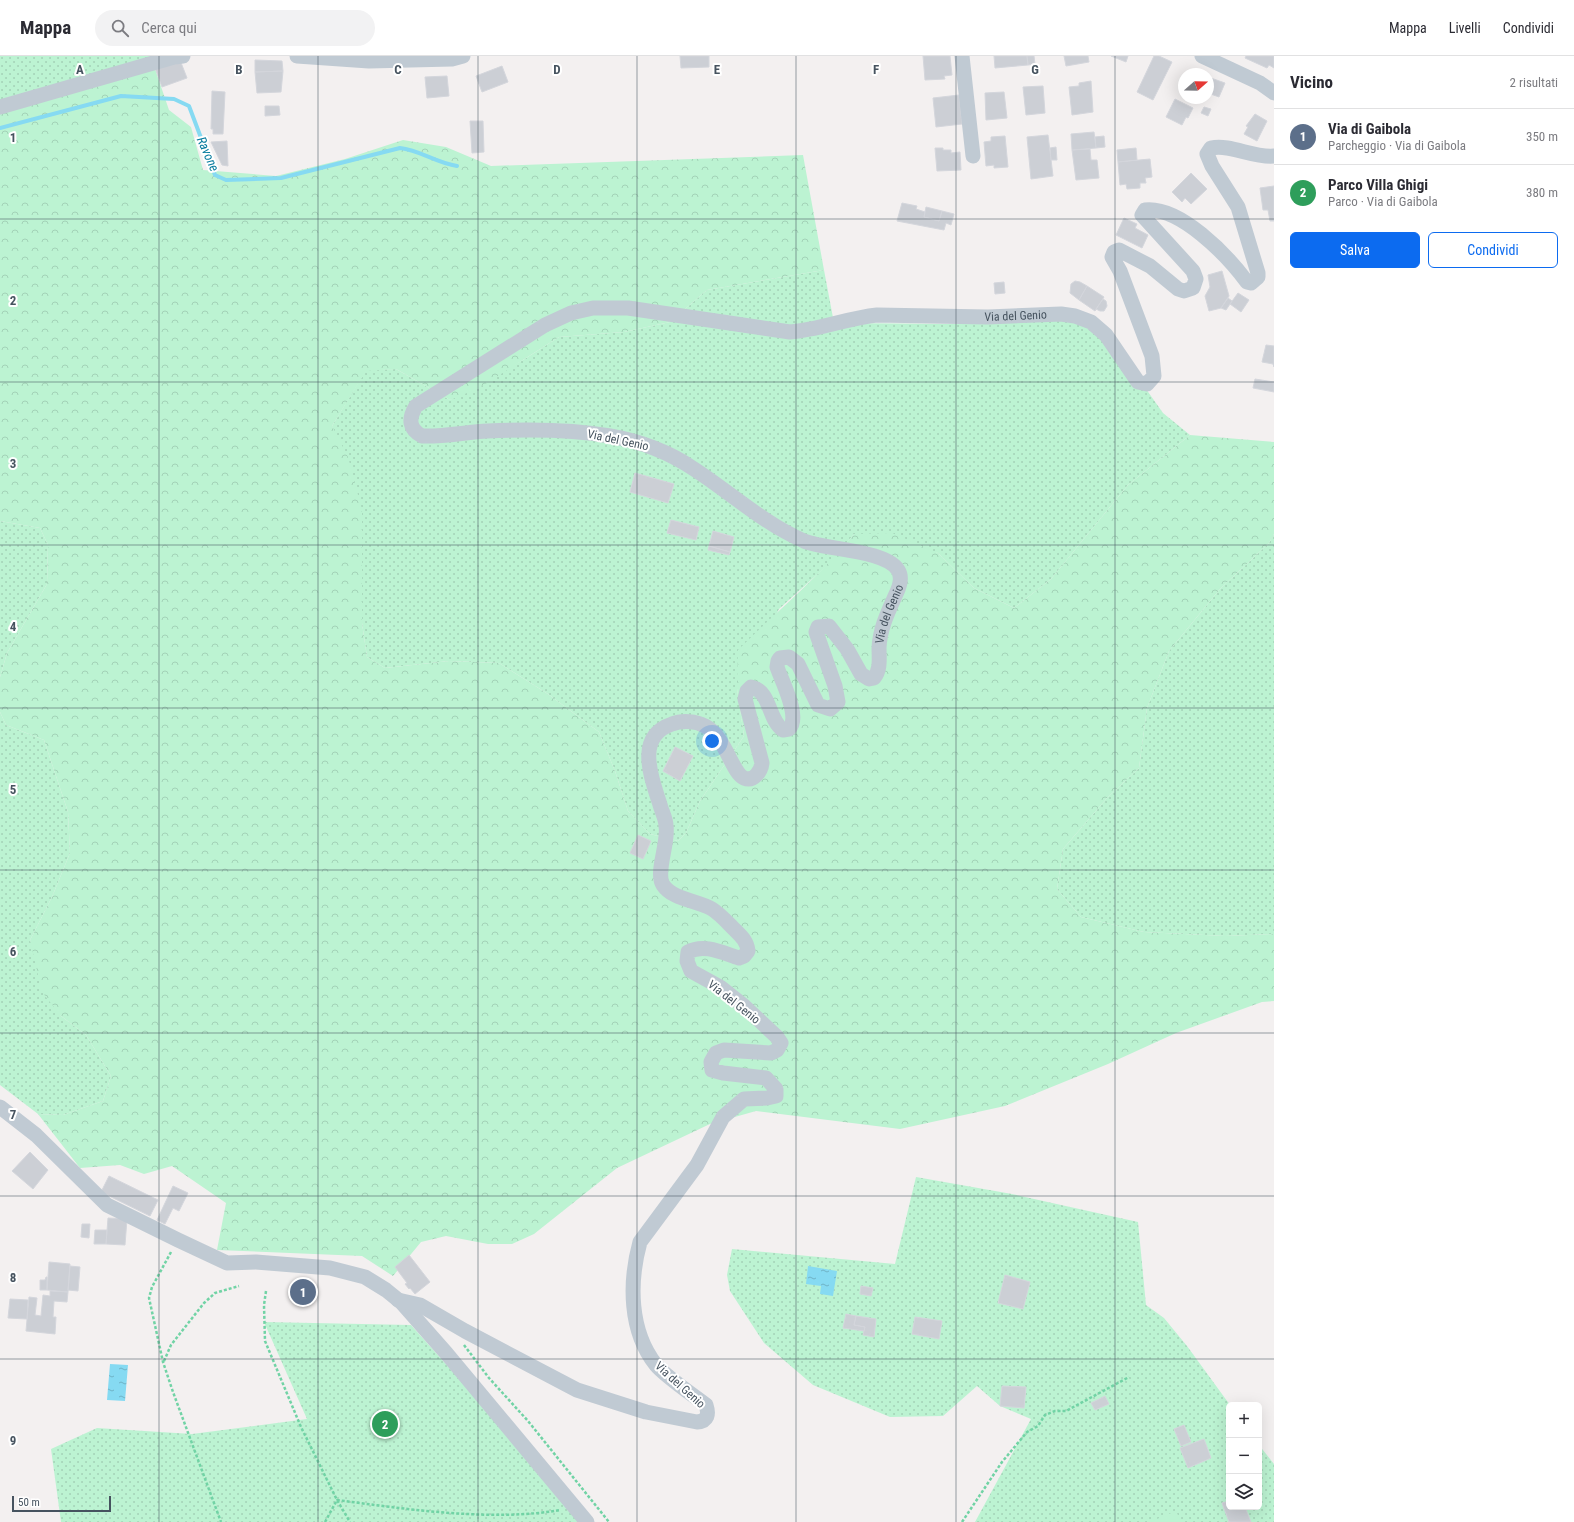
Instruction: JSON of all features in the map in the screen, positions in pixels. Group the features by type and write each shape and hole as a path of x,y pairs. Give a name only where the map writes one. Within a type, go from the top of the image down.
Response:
{"street":[{"path":"0,107 174,57 183,56"},
{"path":"297,56 369,62 452,59 463,56"},
{"path":"962,56 973,156"},
{"path":"1202,56 1260,83 1274,93"},
{"name":"Via del Genio","path":"398,1300 420,1305 465,1331 577,1390 646,1412 697,1422 702,1422 706,1418 708,1412 706,1405 656,1365 639,1334 634,1313 634,1277 637,1252 640,1242 697,1165 723,1117 744,1099 776,1096 776,1089 766,1078 723,1073 712,1070 711,1062 716,1053 724,1050 771,1053 777,1050 781,1043 777,1037 744,1006 720,987 691,971 687,961 688,952 696,948 702,947 739,958 744,956 748,951 747,943 721,916 710,908 670,892 662,884 660,873 665,850 666,826 648,766 648,755 654,737 665,726 681,722 697,723 706,726 720,738 738,773 744,778 757,775 761,770 762,763 745,699 747,691 751,687 758,688 763,694 776,724 784,730 789,729 793,720 793,710 777,667 778,660 780,658 789,657 798,664 818,705 830,709 838,702 835,686 816,632 818,627 829,626 847,649 861,674 869,679 874,678 878,674 882,625 900,585 899,571 890,563 862,552 806,542 785,532 747,508 694,468 664,452 643,444 610,436 580,432 503,430 422,436 415,432 410,423 410,415 416,406 545,325 571,313 594,308 628,308 790,332 808,331 862,316 877,315 988,317 1061,314 1091,322 1106,335 1138,382 1147,384 1154,376 1152,356 1120,271 1112,257 1114,252 1119,250 1150,266 1178,289 1184,291 1193,288 1196,279 1193,271 1142,215 1145,210 1155,209 1172,214 1214,243 1247,282 1251,283 1258,277 1258,273 1240,214 1207,154 1211,148 1220,146 1230,150 1274,156"},
{"path":"0,1107 36,1135 107,1205 178,1240 227,1262 256,1262 337,1270 365,1277 398,1300 447,1354 587,1522"}],"path":[{"path":"178,1240 152,1287 149,1298 164,1362 173,1392 221,1522"},
{"path":"164,1362 171,1345 209,1298 214,1293 239,1286"},
{"path":"266,1291 264,1305 265,1341 301,1427 337,1500 350,1522"},
{"path":"465,1331 464,1348 528,1421 609,1522"},
{"path":"962,1522 1002,1462 1027,1432 1038,1426 1045,1415 1055,1411 1066,1411 1129,1377"},
{"path":"337,1500 430,1512 489,1516 536,1516 575,1507"},
{"path":"325,1522 337,1500"}],"green space":[{"path":"0,56 173,56 0,102"},
{"path":"153,63 169,110 191,127 203,170 276,176 345,159 403,140 446,147 491,166 803,155 824,270 707,290 670,322 624,332 559,337 479,388 450,400 396,369 366,371 332,426 348,457 362,510 362,623 367,657 385,668 449,661 499,663 548,694 599,732 615,771 628,811 650,834 678,841 686,833 700,801 744,736 737,689 738,650 827,564 854,534 892,533 938,553 974,588 1014,608 1051,579 1128,485 1190,435 1274,442 1274,534 1269,543 1220,589 1169,651 1147,708 1139,768 1107,798 1063,849 1057,889 1081,917 1144,932 1225,936 1274,934 1274,1001 1262,1002 1176,1033 1108,1064 1005,1106 900,1129 756,1111 710,1124 617,1168 534,1234 512,1244 488,1244 446,1236 421,1242 393,1276 362,1256 217,1250 226,1203 172,1166 144,1174 120,1165 80,1168 38,1114 63,1115 103,1101 111,1076 86,1035 61,1016 42,992 30,940 52,897 70,853 68,812 44,740 6,725 0,712 0,677 7,653 47,584 48,545 40,528 0,521 0,102"},
{"path":"824,270 834,323 962,324 1082,319 1122,355 1163,413 1190,435 1128,485 1051,579 1014,608 974,588 938,553 854,534 832,561 779,609 737,689 744,736 700,801 686,833 678,841 650,834 628,811 615,771 599,732 548,694 499,663 449,661 385,668 367,657 362,623 362,559 332,426 366,370 396,369 450,400 523,360 559,337 624,332 670,322 707,290"},
{"path":"0,521 40,528 48,545 47,584 7,653 0,677"},
{"path":"1274,534 1274,934 1225,936 1144,932 1081,917 1057,889 1063,849 1107,798 1139,768 1147,708 1169,651 1220,589 1269,543"},
{"path":"0,712 6,725 44,740 68,812 70,853 52,897 30,940 61,1016 86,1035 111,1076 103,1101 63,1115 38,1114 0,1085"},
{"path":"916,1177 1012,1194 1138,1222 1146,1305 1164,1318 1187,1346 1228,1402 1226,1402 1226,1510 1262,1510 1262,1449 1274,1464 1274,1522 975,1522 1031,1419 1000,1406 977,1386 943,1416 890,1417 813,1385 764,1343 730,1291 727,1275 732,1249 895,1264"},
{"path":"264,1322 411,1325 587,1522 61,1522 51,1449 97,1428 192,1434 307,1419"},
{"path":"1176,1511 1181,1522 1150,1522"}],"water":[{"path":"808,1266 837,1271 833,1296 820,1294 821,1286 806,1284"},
{"path":"110,1364 128,1365 125,1401 107,1400"}],"building":[{"path":"680,56 709,56 709,67 681,68"},
{"path":"923,56 950,56 952,75 944,76 945,79 925,80"},
{"path":"994,56 1027,56 1028,65 995,68"},
{"path":"1027,56 1034,56 1035,64 1028,65"},
{"path":"1064,56 1088,56 1089,62 1066,66"},
{"path":"1111,56 1128,56 1126,62"},
{"path":"1154,56 1159,56 1172,62 1153,100 1137,92"},
{"path":"1246,56 1274,56 1274,68 1269,65 1267,68 1245,58"},
{"path":"180,60 187,78 162,87 155,68"},
{"path":"255,60 282,61 283,71 255,72"},
{"path":"502,66 508,82 482,92 476,76"},
{"path":"283,71 281,92 257,93 255,72"},
{"path":"447,76 449,96 427,98 425,77"},
{"path":"1214,79 1225,83 1219,97 1214,95"},
{"path":"1091,81 1093,112 1072,115 1069,87 1079,86 1079,83"},
{"path":"1043,86 1045,113 1026,115 1023,87"},
{"path":"212,91 225,92 223,134 213,134 213,129 211,129"},
{"path":"1004,92 1007,118 986,120 985,93"},
{"path":"959,95 962,124 936,127 933,98"},
{"path":"1175,99 1178,100 1178,104 1185,104 1193,108 1188,118 1186,117 1182,125 1166,117"},
{"path":"265,106 279,106 280,115 265,116"},
{"path":"1204,107 1211,109 1208,116 1201,113"},
{"path":"1255,114 1267,121 1257,141 1244,134 1248,127 1246,126"},
{"path":"470,121 483,121 484,152 472,153"},
{"path":"1094,132 1096,148 1072,150 1071,134"},
{"path":"1048,135 1053,176 1031,179 1027,137"},
{"path":"1005,136 1008,167 994,168 994,165 986,166 984,142 991,141 991,137"},
{"path":"1104,136 1105,147 1096,148 1095,137"},
{"path":"227,141 228,166 222,165 211,142"},
{"path":"1056,147 1057,160 1051,160 1050,148"},
{"path":"935,148 951,150 951,153 960,152 961,170 937,171"},
{"path":"1136,148 1137,160 1118,162 1117,150"},
{"path":"1090,149 1091,160 1097,160 1099,178 1076,180 1072,150"},
{"path":"1150,159 1152,177 1145,178 1146,183 1140,183 1140,188 1127,189 1126,184 1120,185 1118,162"},
{"path":"1191,173 1207,189 1191,204 1185,198 1182,202 1172,192"},
{"path":"1274,186 1274,221 1270,221 1268,210 1263,210 1260,188"},
{"path":"902,203 917,206 916,209 925,212 924,217 939,221 942,211 954,214 951,225 946,223 944,230 897,221"},
{"path":"926,207 942,211 939,221 924,217"},
{"path":"1124,218 1137,224 1135,228 1148,235 1142,248 1116,235"},
{"path":"1222,271 1229,296 1221,308 1209,311 1205,296 1210,287 1208,275"},
{"path":"1075,281 1087,286 1079,300 1070,293 1071,284"},
{"path":"1004,282 1005,293 995,294 994,283"},
{"path":"1087,286 1104,297 1095,311 1079,300"},
{"path":"1238,293 1249,300 1241,312 1230,304"},
{"path":"1228,298 1232,301 1226,310 1221,308"},
{"path":"1103,299 1106,301 1107,306 1104,311 1100,311 1096,309"},
{"path":"1266,345 1274,346 1274,367 1273,364 1262,362"},
{"path":"1255,379 1274,382 1274,392 1253,388"},
{"path":"635,473 674,484 668,503 630,492"},
{"path":"671,520 699,527 696,540 667,533"},
{"path":"713,531 734,537 730,552 709,546"},
{"path":"709,546 730,552 729,555 708,550"},
{"path":"675,747 693,756 680,781 663,771"},
{"path":"638,835 651,841 643,859 630,853"},
{"path":"30,1152 48,1170 33,1189 12,1171"},
{"path":"109,1176 158,1200 150,1216 101,1192"},
{"path":"173,1186 188,1193 179,1211 173,1208 165,1224 157,1220"},
{"path":"108,1218 127,1219 125,1245 106,1244"},
{"path":"82,1224 90,1224 89,1238 81,1237"},
{"path":"95,1230 107,1230 106,1244 94,1244"},
{"path":"409,1255 430,1282 415,1294 405,1284 407,1283 395,1267"},
{"path":"49,1262 70,1264 68,1292 47,1290"},
{"path":"70,1266 80,1267 78,1291 68,1290"},
{"path":"1005,1275 1030,1282 1023,1309 998,1303"},
{"path":"46,1277 47,1290 40,1290 40,1280 45,1280"},
{"path":"861,1286 873,1288 871,1296 860,1294"},
{"path":"50,1291 68,1292 67,1302 54,1301 53,1317 56,1317 55,1334 26,1331 29,1297 37,1298 35,1315 41,1316 43,1295 50,1296"},
{"path":"10,1299 28,1300 27,1319 8,1318"},
{"path":"846,1314 856,1316 854,1325 865,1327 864,1331 843,1328"},
{"path":"856,1316 876,1319 874,1337 863,1335 865,1327 854,1325"},
{"path":"915,1317 942,1321 939,1339 912,1334"},
{"path":"1002,1386 1026,1387 1024,1408 1000,1406"},
{"path":"1105,1396 1109,1404 1095,1410 1091,1403"},
{"path":"1184,1425 1191,1442 1181,1446 1174,1429"},
{"path":"1204,1439 1211,1458 1188,1468 1180,1448"},
{"path":"1226,1502 1226,1510 1246,1510 1251,1522 1229,1522 1222,1503"}],"waterway":[{"name":"Ravone","path":"0,128 121,96 174,99 189,106 215,175 226,180 281,178 400,148 414,151 457,166"}],"place":[{"name":"Via di Gaibola","path":"303,1292"},
{"name":"Parco Villa Ghigi","path":"385,1424"}]}
